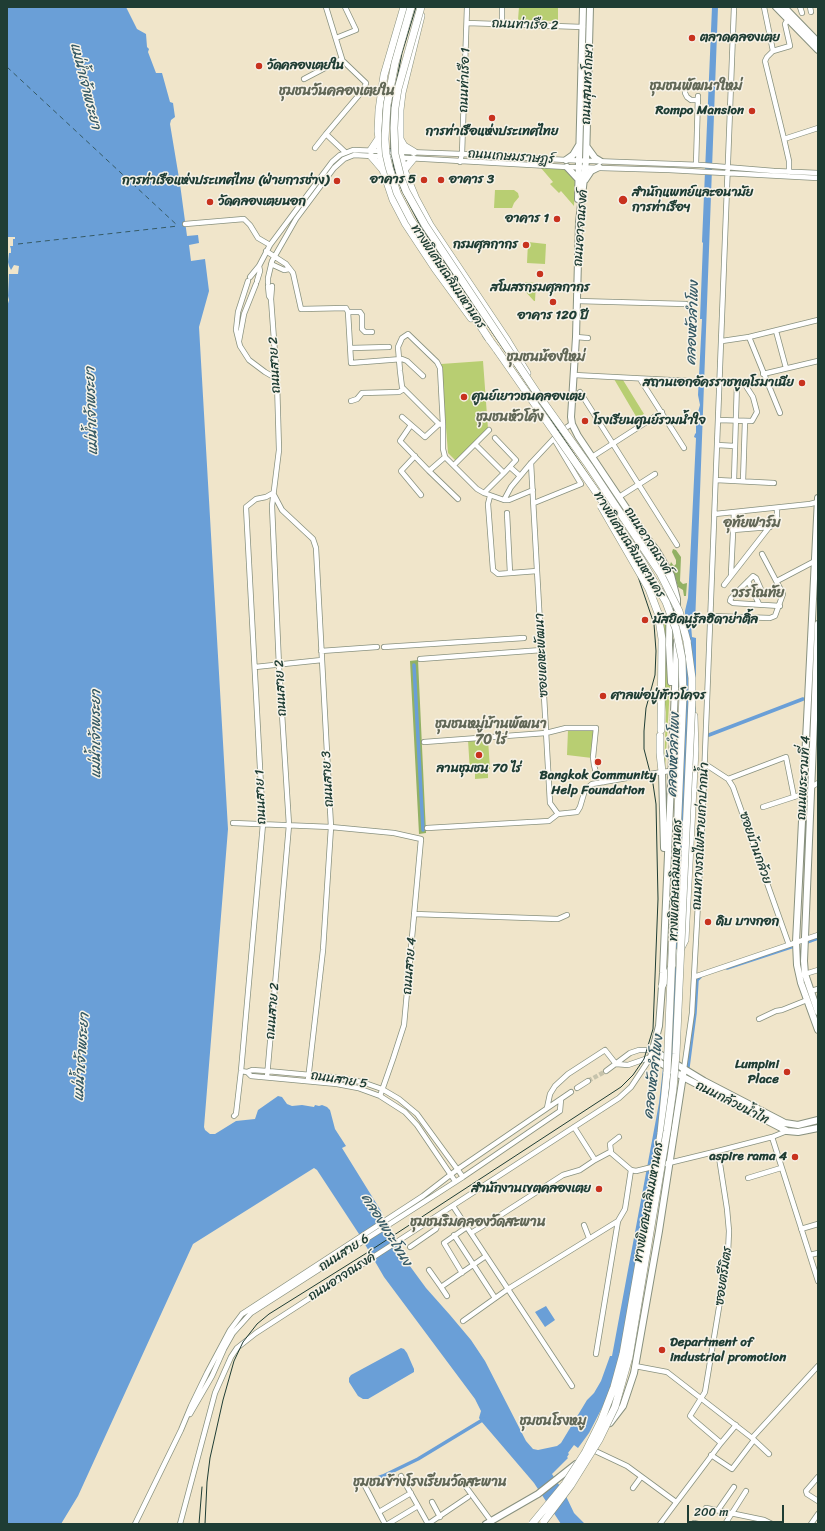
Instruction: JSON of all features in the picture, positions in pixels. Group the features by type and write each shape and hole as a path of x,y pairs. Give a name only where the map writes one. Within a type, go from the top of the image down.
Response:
{"highway":[{"path":"404,7 384,75 379,110 379,138 383,170 393,200 405,223 436,270 489,339"},
{"name":"ทางพิเศษเฉลิมมหานคร","path":"411,7 395,63 387,104 385,139 386,154 397,193 411,220 489,339 594,489 642,561 666,602 676,629 682,659 683,695 668,1058 661,1133 623,1354 619,1371 601,1421 585,1453 565,1484 532,1524"},
{"path":"422,7 419,30 402,93 400,110 400,155 404,170 416,199 444,247 511,345 539,396"},
{"name":"ทางพิเศษเฉลิมมหานคร","path":"422,7 398,90 395,108 394,141 401,178 411,202 425,225 539,396 589,466 660,574 679,611 690,658 692,700 676,1054 673,1089 629,1357 615,1406 599,1440 571,1485 541,1524"},
{"path":"379,138 371,153 383,170"},
{"path":"400,139 413,156 404,170"},
{"path":"594,489 605,515 649,588 658,613 662,639 660,753 667,771"},
{"path":"665,980 685,940 695,750 692,700"}],"main road":[{"name":"ถนนสุนทรโกษา","path":"582,164 580,144 583,7"},
{"name":"ถนนสุนทรโกษา","path":"582,164 587,147 590,7"},
{"path":"776,7 818,50"},
{"path":"784,7 818,42"},
{"path":"580,144 566,164 581,181 600,164 587,147"},
{"name":"ถนนอาจณรงค์","path":"582,164 569,415 574,434 618,497"},
{"name":"ถนนอาจณรงค์","path":"581,181 576,337 571,424 652,551 669,583 670,590 669,645 671,688 660,958 665,980"},
{"name":"ถนนพระรามที่ 4","path":"818,498 815,561 816,576 796,942 797,965 807,1000 818,1030"},
{"name":"ถนนพระรามที่ 4","path":"818,624 817,691 804,940 805,974 818,1012"},
{"name":"ถนนอาจณรงค์","path":"654,1055 665,980 667,771"},
{"path":"803,794 811,787"},
{"name":"ถนนกล้วยน้ำไท","path":"654,1055 684,1069 788,1128"},
{"name":"ถนนกล้วยน้ำไท","path":"654,1055 683,1077 788,1128 798,1132 818,1128"},
{"name":"ถนนทางรถไฟสายเก่าปากน้ำ","path":"489,1523 538,1494 576,1465 590,1449 622,1406 635,1366 684,1069"},
{"path":"788,1128 818,1120"}],"street":[{"path":"315,148 366,86 366,83 342,60 326,7"},
{"path":"336,38 356,30 344,7"},
{"name":"ถนนท่าเรือ 1","path":"460,162 462,154 467,7"},
{"path":"502,7 502,24"},
{"path":"727,167 734,7"},
{"path":"764,7 773,52"},
{"path":"800,7 802,13"},
{"path":"788,19 785,24 790,46 773,52 767,57 766,61 789,161 789,172"},
{"name":"ถนนท่าเรือ 2","path":"467,23 583,27"},
{"path":"304,79 342,60"},
{"path":"685,84 685,93 687,97 692,100 698,98 699,165"},
{"path":"784,139 818,128"},
{"path":"277,379 249,360 242,351 236,330 238,312 249,279 270,245 332,162 345,152 326,134"},
{"name":"ถนนเกษมราษฎร์","path":"345,152 357,150 371,153 413,156 460,162 699,165 818,178"},
{"name":"ถนนเกษมราษฎร์","path":"270,284 269,273 274,256 296,220 338,164 344,159 354,155 371,153"},
{"name":"ถนนเกษมราษฎร์","path":"413,156 462,154 566,164"},
{"name":"ถนนเกษมราษฎร์","path":"600,164 659,170 716,173 818,173"},
{"path":"659,164 659,170"},
{"name":"ถนนทางรถไฟสายเก่าปากน้ำ","path":"684,1069 692,1013 705,764 722,341 727,167"},
{"path":"185,224 244,219 250,225 258,238 270,245"},
{"path":"266,251 286,264 294,277 301,309 346,308 348,312 351,362 398,359 407,361 423,376"},
{"path":"271,264 284,270 289,269"},
{"path":"239,342 244,314 260,271 259,265"},
{"name":"ถนนสาย 2","path":"267,1077 289,825 279,666 272,513 273,492 279,450 277,379 270,284"},
{"path":"577,301 686,304"},
{"path":"348,312 360,312 362,315 362,329 365,332 372,332"},
{"path":"722,341 749,338 818,320"},
{"path":"776,331 786,368"},
{"path":"441,424 402,386 398,359 398,347 400,340 408,334 437,362 440,368 441,424 445,456 484,493 490,496 509,500 533,490"},
{"path":"576,337 588,338"},
{"path":"749,338 780,414"},
{"path":"350,348 390,347"},
{"path":"763,374 818,361"},
{"path":"574,375 690,381"},
{"path":"640,379 684,448"},
{"path":"718,420 752,421 757,412 757,407 744,383 720,381"},
{"path":"734,481 737,382"},
{"path":"351,401 357,399 362,394 399,392 404,389"},
{"path":"580,392 677,545"},
{"path":"592,457 662,412"},
{"path":"402,417 425,437 441,424"},
{"path":"743,481 745,421"},
{"path":"504,500 511,487 531,463 560,432 571,424"},
{"path":"411,425 400,440 414,456 458,499"},
{"path":"454,465 489,430"},
{"path":"484,493 516,462 516,460 495,438"},
{"path":"534,503 580,484 554,439"},
{"path":"475,444 504,473"},
{"path":"717,445 735,446"},
{"path":"414,456 401,469 401,472 421,495"},
{"path":"430,471 445,456"},
{"name":"ซอยเคหะพัฒนา","path":"531,463 550,803 558,814"},
{"path":"510,467 520,476"},
{"path":"618,497 655,474"},
{"path":"716,480 774,483"},
{"name":"ถนนสาย 3","path":"273,492 285,514 307,532 315,543 322,660 331,827 322,950 308,1078"},
{"name":"ถนนสาย 1","path":"234,1116 236,1114 241,1071 263,824 246,507 256,499 266,497 273,492"},
{"path":"490,496 488,504 494,570 498,574 537,571"},
{"path":"715,514 777,508 818,502"},
{"path":"724,585 777,517 777,508"},
{"path":"731,575 734,512"},
{"path":"507,513 510,573"},
{"path":"734,530 770,526"},
{"path":"711,616 772,618 775,616 780,606 783,594 762,554"},
{"path":"777,581 815,561"},
{"path":"763,594 755,576 752,576 730,601 733,603 780,606"},
{"path":"748,581 759,604"},
{"path":"384,647 524,638"},
{"path":"321,651 377,647"},
{"path":"420,659 542,650"},
{"path":"255,667 279,666 322,660"},
{"path":"424,742 546,733 566,728 596,728 593,757 594,766 596,772 604,782"},
{"path":"705,764 728,779 786,757 794,797"},
{"path":"426,828 549,821 558,814 577,812 580,808 582,797 588,786 597,783 667,771"},
{"name":"ซอยบ้านกล้วย","path":"728,779 736,794 789,945"},
{"path":"811,787 818,783"},
{"path":"763,807 803,794"},
{"path":"233,824 331,827"},
{"name":"ถนนสาย 4","path":"331,827 394,833 422,839 406,1013 403,1030 380,1096"},
{"path":"414,914 558,919 567,915"},
{"path":"694,977 818,935"},
{"path":"805,974 818,970"},
{"path":"811,991 818,989"},
{"path":"759,1019 807,1000"},
{"path":"547,1108 550,1094 555,1086 568,1074 605,1050 616,1064 628,1065 654,1055"},
{"path":"606,1071 624,1056 639,1050 654,1055"},
{"name":"ถนนอาจณรงค์","path":"180,1524 215,1393 234,1352 239,1346 256,1332 626,1093 654,1055"},
{"name":"ถนนสาย 5","path":"241,1071 267,1071 308,1078 358,1088 380,1096 391,1102 412,1118 455,1181"},
{"name":"ถนนสาย 5","path":"247,1072 251,1076 357,1081 382,1089 399,1099 417,1114 463,1177"},
{"path":"577,1088 588,1081"},
{"name":"ถนนสาย 6","path":"181,1430 212,1376 224,1349 240,1324 251,1313 320,1269 424,1198 450,1174 571,1092"},
{"name":"ถนนสาย 6","path":"136,1524 207,1373 230,1330 242,1314 317,1264 424,1198 463,1177 560,1111 561,1099"},
{"path":"574,1127 595,1160"},
{"path":"619,1137 610,1144 611,1152 631,1170 643,1170 772,1137 788,1128"},
{"path":"772,1137 818,1281"},
{"name":"ซอยตรีมิตร","path":"718,1151 727,1209 729,1231 728,1253 705,1392 690,1415 691,1418 721,1443"},
{"path":"471,1233 563,1175 580,1170 606,1153 611,1152"},
{"path":"748,1178 782,1168"},
{"path":"596,1354 618,1221 625,1209 631,1170"},
{"path":"453,1206 572,1386"},
{"path":"410,1247 436,1229 438,1224 433,1219"},
{"path":"463,1321 508,1289 618,1221"},
{"path":"801,1229 818,1224"},
{"path":"584,1225 589,1238"},
{"path":"462,1272 444,1242 467,1227"},
{"path":"454,1235 495,1298"},
{"path":"810,1255 818,1253"},
{"path":"441,1287 486,1256"},
{"path":"429,1270 447,1296"},
{"path":"635,1366 667,1372 736,1425 769,1454"},
{"path":"711,1455 732,1469 753,1439 818,1366"},
{"path":"660,1524 711,1455 736,1425"},
{"path":"590,1449 627,1466 676,1502"},
{"path":"401,1476 428,1524 468,1497"},
{"path":"458,1476 489,1523"},
{"path":"633,1488 641,1477"},
{"path":"818,1477 806,1491 818,1501"},
{"path":"365,1486 386,1524 418,1506"},
{"path":"718,1510 734,1487"},
{"path":"725,1524 746,1491"},
{"path":"379,1512 411,1494"},
{"path":"432,1502 440,1516"},
{"path":"706,1508 772,1524"},
{"path":"812,1524 818,1514"}],"green space":[{"path":"519,7 558,7 558,21 518,20"},
{"path":"541,168 566,169 575,180 574,206 561,191 559,193 550,184 553,182"},
{"path":"495,190 514,190 518,193 519,197 512,208 494,208"},
{"path":"528,242 546,244 545,264 527,263"},
{"path":"525,282 536,283 535,301 524,290"},
{"name":"ศูนย์เยาวชนคลองเตย","path":"483,361 488,429 456,461 448,453 441,364"},
{"path":"614,379 623,380 644,414 637,418"},
{"path":"673,549 676,550 681,557 680,581 683,584 687,583 686,596 684,596 683,590 678,587 670,565 671,562 674,566 676,564 676,560 672,552"},
{"path":"668,622 670,688 665,769 666,712 663,689 662,623"},
{"path":"418,660 426,833 419,834 410,661"},
{"path":"568,730 595,730 592,758 567,755"},
{"name":"ลานชุมชน 70 ไร่","path":"488,739 490,769 488,769 488,778 475,779 475,772 470,772 468,740"}],"water":[{"path":"7,7 126,7 137,29 146,34 147,47 149,49 148,52 156,73 162,73 170,102 173,103 175,117 171,120 170,124 187,236 198,235 199,243 189,245 191,261 205,259 209,291 199,327 228,829 204,1127 205,1130 210,1134 215,1134 236,1121 255,1119 258,1110 278,1096 282,1097 287,1104 292,1106 302,1105 314,1107 315,1105 322,1105 327,1107 330,1110 335,1129 346,1146 342,1148 381,1211 391,1235 404,1258 426,1288 471,1340 485,1361 526,1441 533,1449 538,1450 557,1446 561,1443 587,1400 594,1393 601,1381 610,1356 612,1356 659,1103 665,1050 684,694 685,611 688,598 690,563 696,438 694,437 696,433 696,419 700,405 698,395 702,319 700,319 702,242 712,7 718,7 695,624 691,625 692,637 696,638 696,702 678,1063 612,1394 604,1404 589,1433 578,1448 574,1445 568,1453 568,1458 552,1474 565,1494 574,1513 585,1524 561,1524 534,1483 481,1421 479,1418 481,1411 475,1399 384,1277 359,1234 317,1170 314,1168 193,1244 78,1496 61,1524 7,1524 7,307 9,300 9,274 18,274 19,266 14,265 11,270 8,262 9,253 11,253 10,246 13,246 13,239 15,239 15,237 7,238"},
{"path":"546,1306 555,1320 545,1327 535,1312"},
{"path":"401,1348 407,1353 414,1372 368,1399 363,1399 358,1396 349,1382 351,1375"}],"waterway":[{"path":"414,665 423,830"},
{"path":"709,735 803,699"},
{"path":"807,942 818,938"},
{"path":"727,968 794,946"},
{"path":"688,1067 695,1013 697,980 700,977"},
{"path":"356,1486 383,1476 418,1459 484,1419"}],"ferry route":[{"path":"7,67 178,226"},
{"path":"18,244 178,226"}],"tunnel":[{"path":"588,1081 606,1071"}],"railway":[{"path":"205,1524 210,1458 223,1400 234,1361 243,1342 257,1324 269,1314 365,1254 621,1087 633,1075 644,1059 653,1029 658,899 656,804 653,784 644,749 644,731 646,708 655,675 656,651 654,624 623,532 614,513 421,227 402,191 394,168 391,151 391,109 402,53 416,7"},
{"path":"199,1524 202,1487"}],"place":[{"name":"ตลาดคลองเตย","path":"692,38"},
{"name":"วัดคลองเตยใน","path":"259,66"},
{"name":"Rompo Mansion","path":"752,111"},
{"name":"การท่าเรือแห่งประเทศไทย","path":"492,118"},
{"name":"อาคาร 5","path":"424,180"},
{"name":"อาคาร 3","path":"441,180"},
{"name":"การท่าเรือแห่งประเทศไทย (ฝ่ายการช่าง)","path":"337,181"},
{"name":"สำนักแพทย์และอนามัย การท่าเรือฯ","path":"623,200"},
{"name":"วัดคลองเตยนอก","path":"210,202"},
{"name":"อาคาร 1","path":"557,219"},
{"name":"กรมศุลกากร","path":"526,245"},
{"name":"สโมสรกรมศุลกากร","path":"540,274"},
{"name":"อาคาร 120 ปี","path":"553,302"},
{"name":"สถานเอกอัครราชทูตโรมาเนีย","path":"802,383"},
{"name":"ศูนย์เยาวชนคลองเตย","path":"464,397"},
{"name":"โรงเรียนศูนย์รวมน้ำใจ","path":"585,421"},
{"name":"มัสยิดนูรู้ลฮิดาย่าติ้ล","path":"645,620"},
{"name":"ศาลพ่อปู่ท้าวโคจร","path":"603,696"},
{"name":"ลานชุมชน 70 ไร่","path":"479,755"},
{"name":"Bangkok Community Help Foundation","path":"598,762"},
{"name":"ดิบ บางกอก","path":"708,922"},
{"name":"Lumpini Place","path":"787,1072"},
{"name":"aspire rama 4","path":"795,1157"},
{"name":"สำนักงานเขตคลองเตย","path":"599,1189"},
{"name":"Department of industrial promotion","path":"662,1350"}],"district":[{"name":"ชุมชนพัฒนาใหม่","path":"696,86"},
{"name":"ชุมชนวันคลองเตยใน","path":"337,91"},
{"name":"ชุมชนน้องใหม่","path":"546,357"},
{"name":"ชุมชนหัวโค้ง","path":"510,417"},
{"name":"อุทัยฟาร์ม","path":"752,523"},
{"name":"วรรโณทัย","path":"758,593"},
{"name":"ชุมชนหมู่บ้านพัฒนา 70 ไร่","path":"491,732"},
{"name":"ชุมชนริมคลองวัดสะพาน","path":"478,1222"},
{"name":"ชุมชนโรงหมู","path":"553,1421"},
{"name":"ชุมชนข้างโรงเรียนวัดสะพาน","path":"430,1482"}],"water label":[{"name":"แม่น้ำเจ้าพระยา","path":"85,86"},
{"name":"คลองหัวลำโพง","path":"693,323"},
{"name":"แม่น้ำเจ้าพระยา","path":"92,411"},
{"name":"แม่น้ำเจ้าพระยา","path":"96,734"},
{"name":"คลองหัวลำโพง","path":"674,755"},
{"name":"แม่น้ำเจ้าพระยา","path":"82,1057"},
{"name":"คลองหัวลำโพง","path":"654,1077"},
{"name":"คลองพระโขนง","path":"386,1230"}]}
